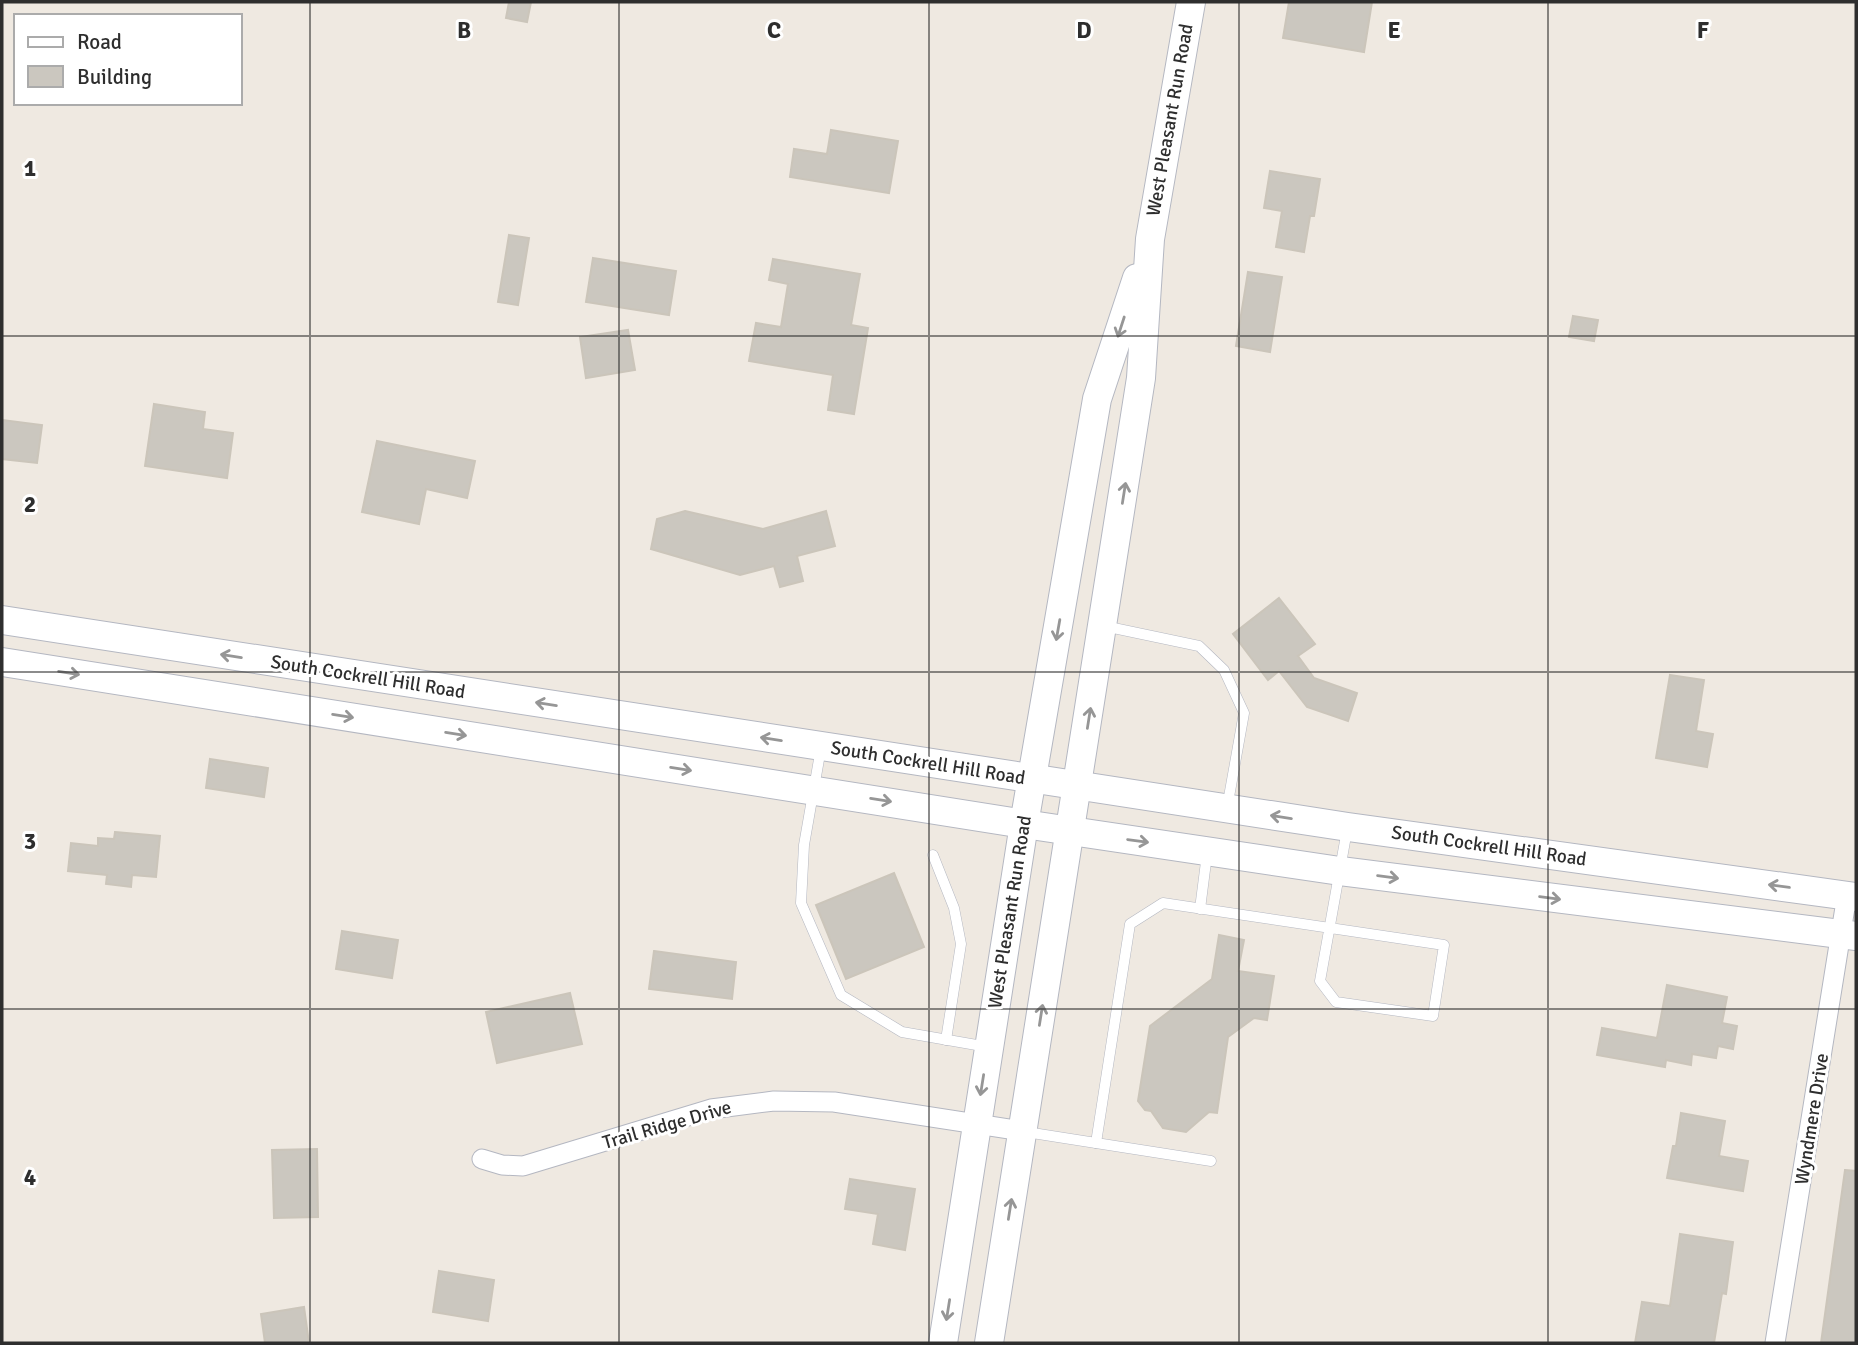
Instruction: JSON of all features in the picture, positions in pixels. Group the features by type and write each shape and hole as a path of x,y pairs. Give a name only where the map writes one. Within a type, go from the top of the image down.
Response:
{"main road":[{"name":"West Pleasant Run Road","path":"989,1343 1141,378 1150,239 1191,2"},
{"name":"West Pleasant Run Road","path":"943,1343 1024,824 1097,399 1150,239"},
{"name":"South Cockrell Hill Road","path":"2,620 1348,827 1852,896"},
{"path":"2,662 1024,824 1340,871 1849,935"}],"street":[{"name":"Wyndmere Drive","path":"1775,1343 1849,935 1852,896"},
{"name":"Trail Ridge Drive","path":"482,1159 502,1166 523,1166 711,1109 774,1101 834,1102 1022,1131"}],"lane":[{"path":"1103,625 1199,646 1224,670 1244,713 1227,808"},
{"path":"821,746 804,845 801,903 841,995 902,1032 988,1047"},
{"path":"1096,1143 1130,923 1163,903 1200,909 1328,928 1444,945 1433,1016 1336,1002 1320,981 1328,928 1348,827"},
{"path":"1200,909 1208,851"},
{"path":"933,855 954,908 961,944 946,1040"},
{"path":"1022,1131 1212,1161"}],"building":[{"path":"509,2 531,2 527,22 506,18"},
{"path":"1289,2 1372,2 1364,52 1283,38"},
{"path":"831,130 898,141 889,193 790,177 794,149 827,154"},
{"path":"1270,171 1320,179 1304,252 1276,247 1282,211 1264,208"},
{"path":"509,235 529,238 518,305 498,302"},
{"path":"593,258 676,271 669,315 586,302"},
{"path":"773,259 860,274 851,325 868,328 854,414 828,410 833,375 749,361 756,323 781,327 788,284 769,280"},
{"path":"1248,272 1282,277 1270,352 1236,346"},
{"path":"1573,316 1598,320 1594,341 1569,337"},
{"path":"628,330 635,370 586,378 580,337"},
{"path":"154,404 205,412 203,429 233,433 227,478 145,466"},
{"path":"2,420 42,425 37,463 2,459"},
{"path":"377,441 475,461 467,498 426,489 419,524 362,512"},
{"path":"685,511 763,529 826,511 835,546 797,556 803,581 780,587 774,566 740,575 651,549 657,519"},
{"path":"1279,598 1315,644 1298,656 1314,678 1357,693 1348,721 1307,707 1279,671 1268,680 1233,634"},
{"path":"1670,675 1704,680 1696,731 1713,734 1707,767 1656,758"},
{"path":"210,759 268,768 264,797 206,788"},
{"path":"115,832 160,836 156,877 132,875 131,887 106,884 107,875 68,871 71,843 98,846 98,838 114,839"},
{"path":"894,873 924,947 846,979 816,905"},
{"path":"342,931 398,940 392,978 336,969"},
{"path":"1219,935 1244,940 1238,971 1274,976 1267,1020 1254,1018 1228,1037 1217,1113 1209,1112 1186,1132 1163,1128 1151,1111 1145,1110 1138,1101 1150,1026 1212,979"},
{"path":"654,951 736,962 732,999 649,989"},
{"path":"1667,985 1727,997 1722,1023 1737,1026 1733,1049 1718,1046 1716,1058 1692,1054 1691,1065 1666,1060 1665,1067 1597,1055 1602,1028 1657,1038"},
{"path":"570,993 582,1044 497,1063 486,1012"},
{"path":"1681,1113 1725,1121 1719,1156 1748,1161 1743,1191 1667,1178"},
{"path":"317,1149 318,1217 274,1218 272,1150"},
{"path":"1845,1170 1856,1171 1856,1343 1821,1343"},
{"path":"850,1179 915,1189 905,1250 873,1244 878,1214 845,1209"},
{"path":"1680,1234 1733,1242 1726,1294 1722,1293 1714,1343 1635,1343 1642,1302 1670,1306"},
{"path":"439,1271 494,1280 488,1321 433,1312"},
{"path":"304,1307 309,1343 265,1343 261,1314"}]}
